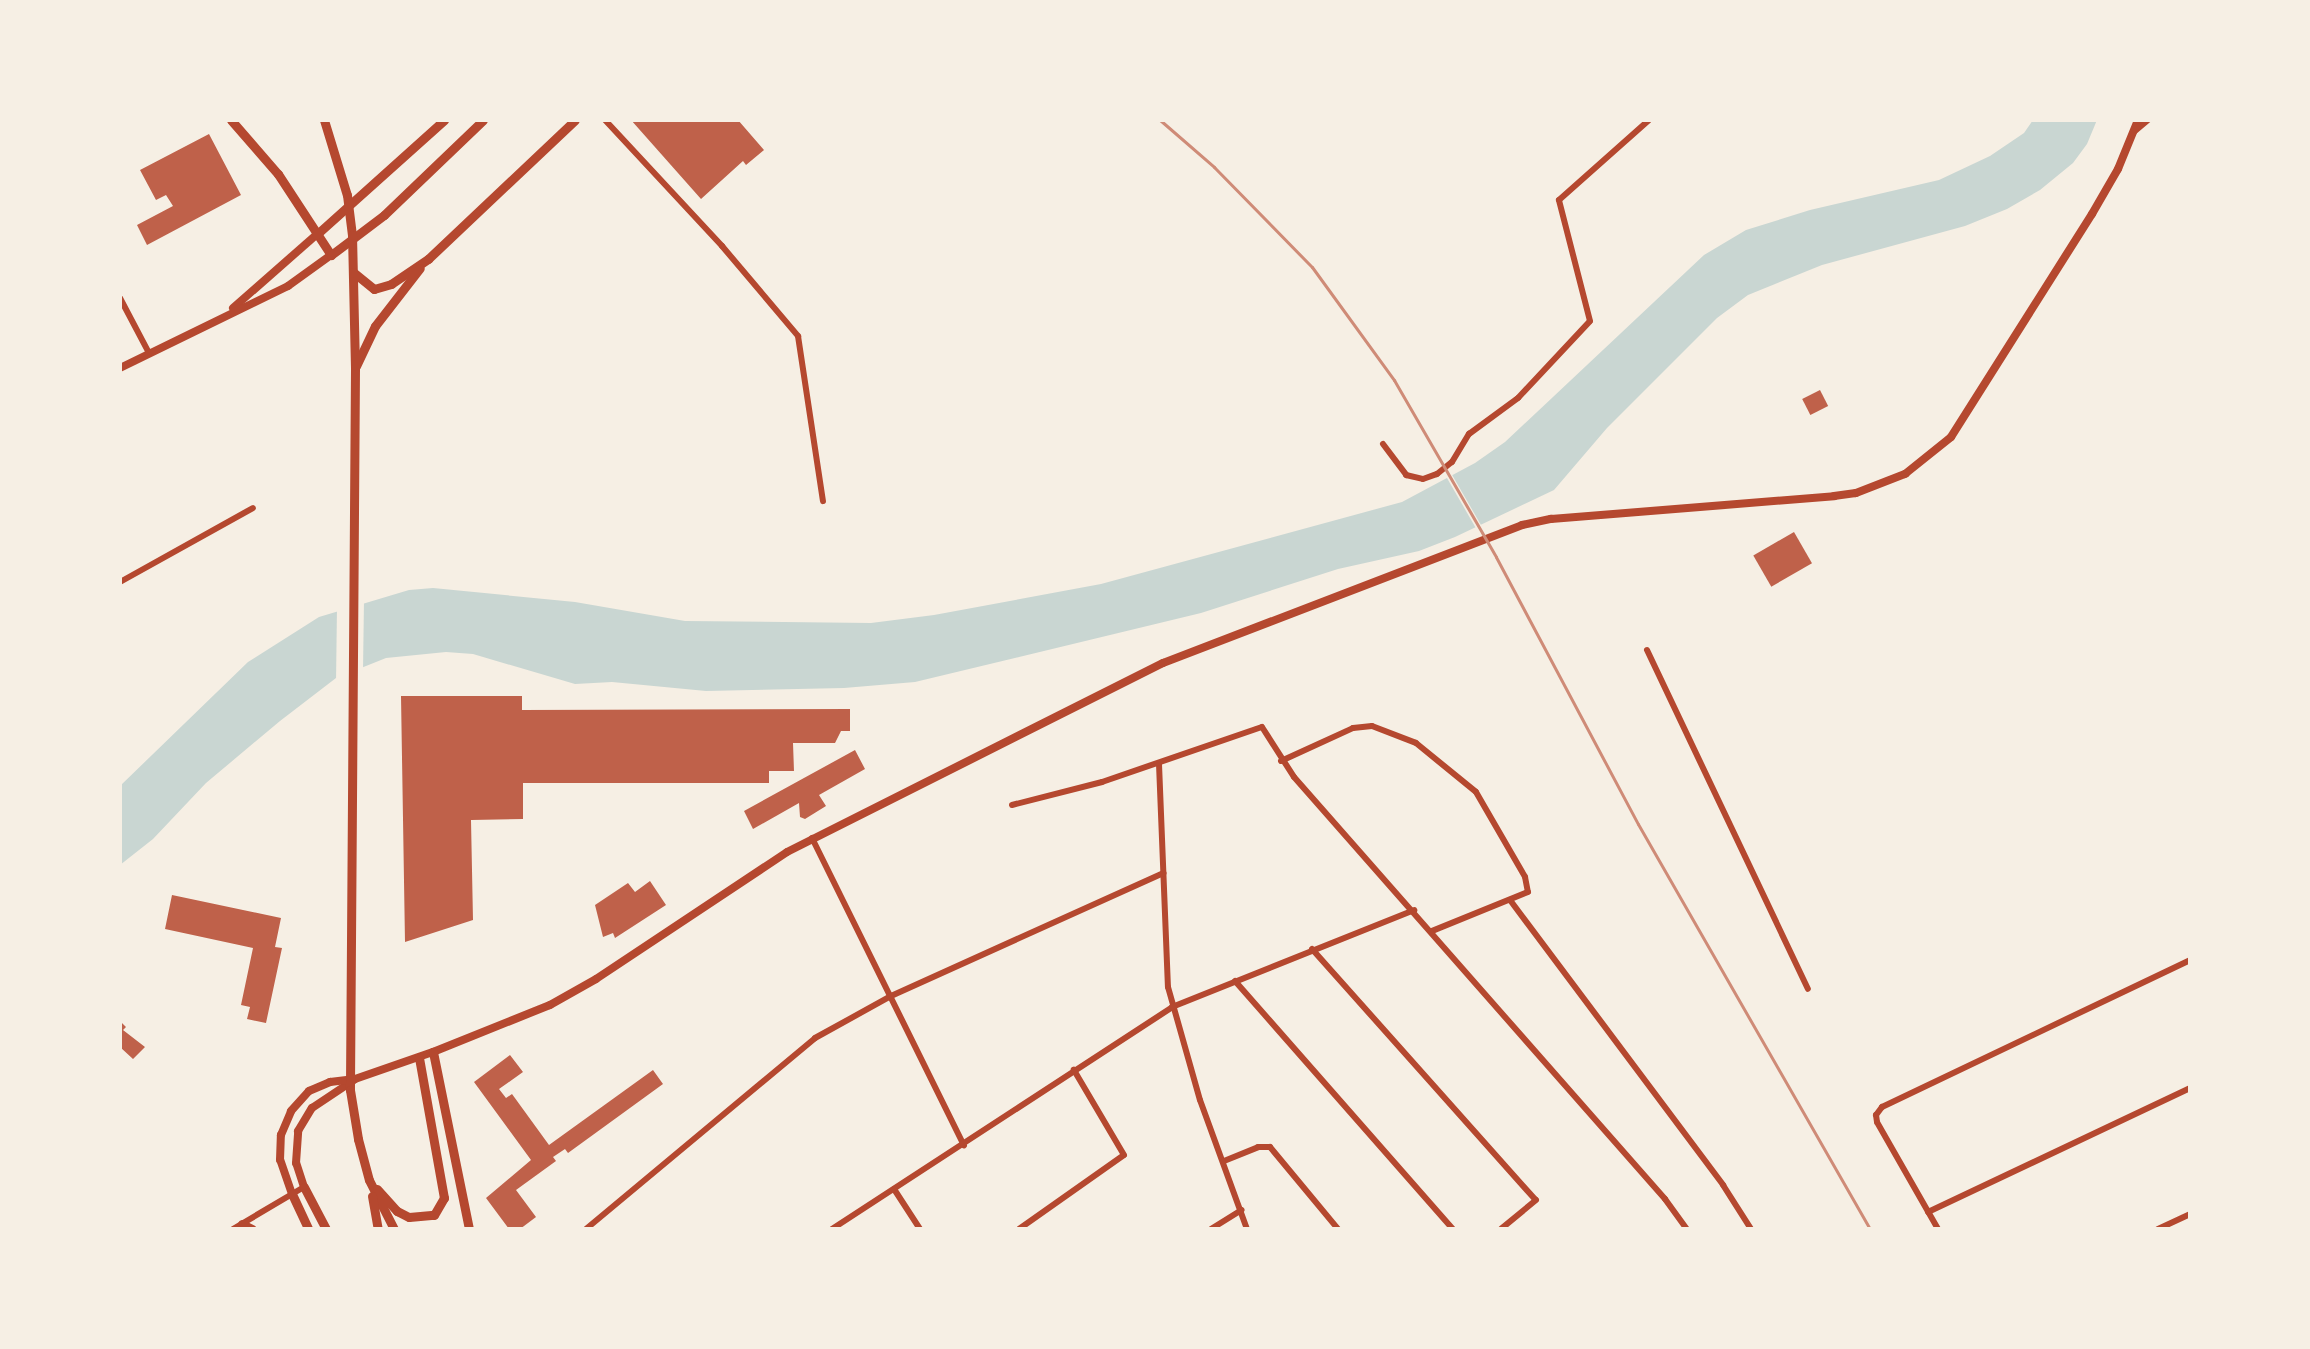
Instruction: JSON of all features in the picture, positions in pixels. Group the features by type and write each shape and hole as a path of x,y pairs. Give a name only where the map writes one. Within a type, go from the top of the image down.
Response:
{"main road":[{"path":"231,120 278,174 331,255"},
{"path":"324,120 341,171 351,218 355,369 348,997 353,1119 378,1229"},
{"path":"230,311 444,120"},
{"path":"120,368 230,311 288,286 384,215 483,120"},
{"path":"355,369 375,326 428,259 575,120"},
{"path":"308,1229 292,1194 279,1150 291,1111 302,1096 318,1087 355,1079 534,1013 586,985 812,838 1163,663 1506,530 1551,519 1856,493 1905,474 1951,437 2092,214 2138,120"},
{"path":"353,272 374,289 386,287 428,259"},
{"path":"433,1052 469,1229"},
{"path":"369,1180 397,1211 409,1217 434,1215 442,1204 444,1192 419,1057"},
{"path":"326,1229 304,1187 295,1152 304,1119 321,1100 355,1079"},
{"path":"369,1180 394,1229"},
{"path":"237,1226 252,1229"}],"street":[{"path":"605,120 722,246 798,336 823,501"},
{"path":"1383,444 1399,469 1412,478 1437,474 1452,462 1469,434 1518,398 1590,321 1559,200 1649,120"},
{"path":"2135,131 2148,120"},
{"path":"120,298 149,353"},
{"path":"120,582 253,508"},
{"path":"1647,650 1808,989"},
{"path":"1281,761 1362,726 1386,729 1416,743 1476,792 1525,877 1528,892 1493,903 1432,931"},
{"path":"1012,805 1159,764 1262,727 1281,761 1665,1199 1687,1229"},
{"path":"1159,764 1166,965 1172,1007 1247,1229"},
{"path":"812,838 964,1145"},
{"path":"586,1229 815,1038 891,996 1163,873"},
{"path":"1510,900 1723,1185 1751,1229"},
{"path":"832,1229 1172,1007 1414,910"},
{"path":"1312,949 1536,1200 1501,1229"},
{"path":"1938,1229 1877,1122 1876,1115 1882,1107 2190,960"},
{"path":"1235,981 1453,1229"},
{"path":"1019,1229 1124,1155 1074,1070"},
{"path":"1928,1212 2190,1088"},
{"path":"1224,1161 1258,1147 1270,1147 1338,1229"},
{"path":"237,1226 304,1187"},
{"path":"894,1189 920,1229"},
{"path":"1211,1229 1241,1210"},
{"path":"2158,1229 2190,1214"}],"shaded area":[{"path":"2033,120 2097,120 2087,144 2073,163 2040,190 2007,209 1965,226 1822,265 1748,295 1717,318 1607,428 1554,490 1455,537 1419,551 1338,569 1201,613 915,682 844,688 706,691 612,682 575,684 473,654 446,652 386,658 336,678 280,721 206,783 153,839 120,865 120,786 248,662 319,617 409,590 433,588 575,602 685,621 871,623 934,615 1101,584 1402,502 1475,463 1505,442 1704,255 1746,230 1810,210 1939,180 1990,156 2024,133"}],"pier":[{"path":"1451,473 1482,527 1477,530 1446,476"},
{"path":"364,600 363,670 336,683 337,607"}],"building":[{"path":"631,120 738,120 764,150 746,165 743,161 701,199"},
{"path":"209,134 241,195 147,245 137,225 173,206 166,195 156,200 140,170"},
{"path":"1820,390 1828,406 1810,415 1802,399"},
{"path":"1794,532 1812,563 1771,587 1753,556"},
{"path":"401,696 522,696 522,710 850,709 850,731 841,731 835,743 793,743 794,771 769,771 769,783 523,783 523,819 471,820 473,920 405,942"},
{"path":"855,750 865,769 819,795 826,806 805,819 800,817 799,803 753,829 744,811"},
{"path":"650,881 666,905 615,938 613,933 603,937 595,905 628,883 635,892"},
{"path":"172,895 281,918 275,947 282,948 266,1023 247,1019 250,1007 241,1005 253,948 165,929"},
{"path":"120,1021 126,1027 123,1030 145,1047 133,1059 120,1047"},
{"path":"510,1055 523,1072 499,1089 506,1098 512,1094 549,1145 653,1070 663,1084 568,1153 565,1149 553,1157 556,1161 516,1190 536,1217 520,1229 509,1229 486,1198 531,1160 474,1082"}],"railway":[{"path":"1160,120 1214,167 1312,267 1394,380 1496,557 1638,824 1870,1229"}]}
